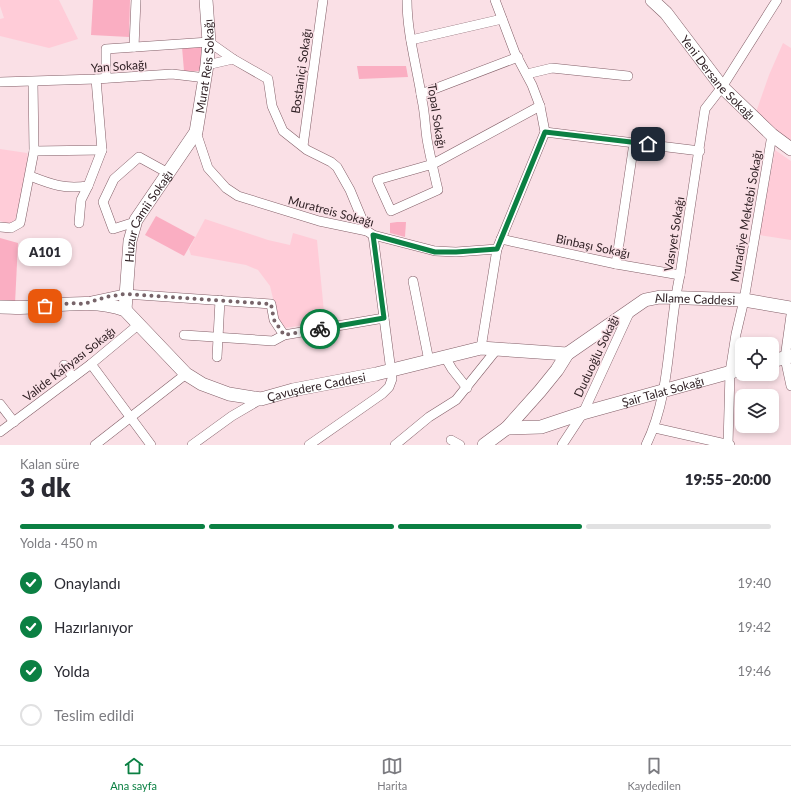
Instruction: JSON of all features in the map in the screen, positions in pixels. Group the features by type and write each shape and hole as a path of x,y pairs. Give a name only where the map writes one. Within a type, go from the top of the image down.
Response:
{"street":[{"path":"134,47 136,0"},
{"name":"Murat Reis Sokağı","path":"196,132 207,72 209,42 206,0"},
{"name":"Bostaniçi Sokağı","path":"303,146 323,0"},
{"name":"Topal Sokağı","path":"407,0 411,40 421,94 427,140 433,164 540,106"},
{"path":"481,348 497,249 545,132 540,106 495,0"},
{"name":"Yeni Dersane Sokağı","path":"652,0 666,13 722,86 772,135 791,149"},
{"name":"Vasıyet Sokağı","path":"646,445 655,428 664,392 675,298 680,275 706,109 777,0"},
{"path":"411,40 502,19"},
{"path":"106,78 106,49 209,42"},
{"name":"Bostaniçi Sokağı","path":"209,42 233,59 268,79 272,106 283,131 307,150 331,162 337,167 350,190 370,233 392,379 389,387 382,394 309,445"},
{"path":"421,94 518,57"},
{"path":"207,72 233,59"},
{"path":"527,74 552,68 628,76"},
{"name":"Yan Sokağı","path":"0,82 96,79 207,72"},
{"path":"79,223 81,200 102,150 96,79"},
{"path":"0,227 11,228 20,223 34,151 33,82"},
{"name":"Huzur Camii Sokağı","path":"125,310 130,241 135,222 182,150 196,132"},
{"name":"Muratreis Sokağı","path":"196,132 208,168 226,188 238,196 319,221 370,233 435,252 497,249"},
{"path":"545,132 700,151"},
{"name":"Muradiye Mektebi Sokağı","path":"736,337 744,300 772,135"},
{"path":"616,264 634,143"},
{"path":"34,151 102,150"},
{"path":"135,222 113,229 103,202 114,179 139,157 168,173"},
{"path":"433,164 438,190 391,211 377,180 433,164"},
{"path":"30,176 54,185 72,188 88,186"},
{"name":"Binbaşı Sokağı","path":"501,239 616,264 680,275"},
{"path":"413,281 428,361"},
{"path":"84,304 106,297 125,294 271,304 274,320 284,335"},
{"name":"Allame Caddesi","path":"484,445 507,428 540,391 568,354 645,300 660,297 744,300 791,308"},
{"path":"217,357 220,300"},
{"path":"0,307 31,307 75,303 116,306 125,310"},
{"name":"Duduoğlu Sokağı","path":"562,445 583,414 631,309"},
{"name":"Çavuşdere Caddesi","path":"125,310 186,374 202,384 229,394 261,399 293,390 391,370 481,348 568,354"},
{"path":"791,315 788,357 791,386"},
{"path":"184,335 274,341 284,335 384,318"},
{"name":"Valide Kahyası Sokağı","path":"0,432 91,364 138,325"},
{"path":"395,445 429,418 456,400 497,349"},
{"path":"445,357 452,370 467,388"},
{"path":"91,364 151,445"},
{"path":"64,366 73,377"},
{"name":"Şair Talat Sokağı","path":"507,428 541,427 735,371"},
{"path":"95,445 186,374"},
{"name":"Muradiye Mektebi Sokağı","path":"729,445 735,381"},
{"path":"192,445 232,416 261,399"},
{"path":"0,404 14,422"},
{"path":"655,428 729,445"},
{"path":"451,440 460,445"}],"shaded area":[{"path":"0,0 59,0 78,39 49,48 0,36 0,19 4,18 0,6"},
{"path":"93,0 130,0 129,37 91,35"},
{"path":"783,43 791,48 791,144 755,115 769,75"},
{"path":"199,46 202,49 201,71 184,71 182,47"},
{"path":"357,66 406,66 408,77 359,79"},
{"path":"0,149 27,153 28,156 24,184 14,225 0,221"},
{"path":"775,150 791,161 791,240 759,235"},
{"path":"156,216 195,237 184,256 145,235"},
{"path":"205,219 268,240 290,245 293,233 317,240 325,322 285,328 278,319 270,286 258,270 246,265 191,255 189,249"},
{"path":"406,222 405,237 390,233 390,223"},
{"path":"0,238 18,243 15,304 0,304"}],"way so far":[{"path":"45,306 75,303 84,304 106,297 125,294 271,304 274,320 284,335 320,329"}],"place":[{"name":"A101","path":"45,306"}],"route":[{"path":"320,329 384,318 373,235 435,252 446,253 497,249 545,132 648,144"}]}
